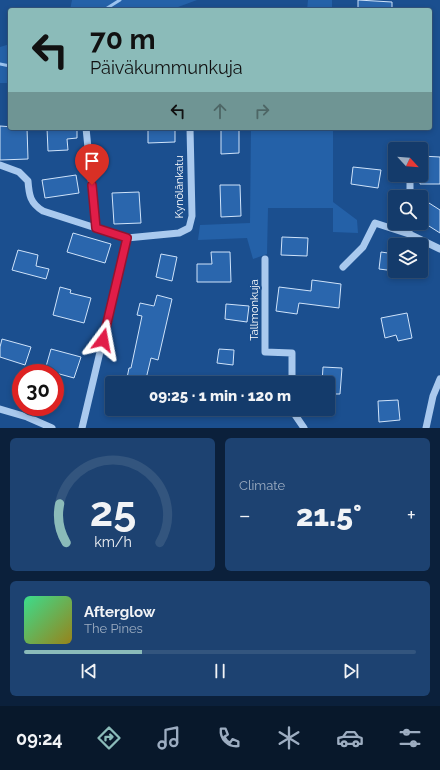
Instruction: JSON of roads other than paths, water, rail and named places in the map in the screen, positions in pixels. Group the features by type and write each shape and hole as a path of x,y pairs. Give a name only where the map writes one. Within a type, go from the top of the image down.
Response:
{"street":[{"path":"86,130 96,228"},
{"name":"Kynölänkatu","path":"127,238 180,233 188,228 192,216 190,130"},
{"path":"0,165 19,172 28,180 29,197 36,206 43,211 127,238 82,428"},
{"path":"342,267 363,247 375,223 409,234 440,249"},
{"name":"Tallmonkuja","path":"265,259 265,352 292,353 292,376"},
{"path":"426,428 433,396 440,379"},
{"path":"0,409 52,428"},
{"path":"296,416 304,428"}],"waterway":[{"path":"107,8 120,0"},
{"path":"0,64 8,66"}]}
